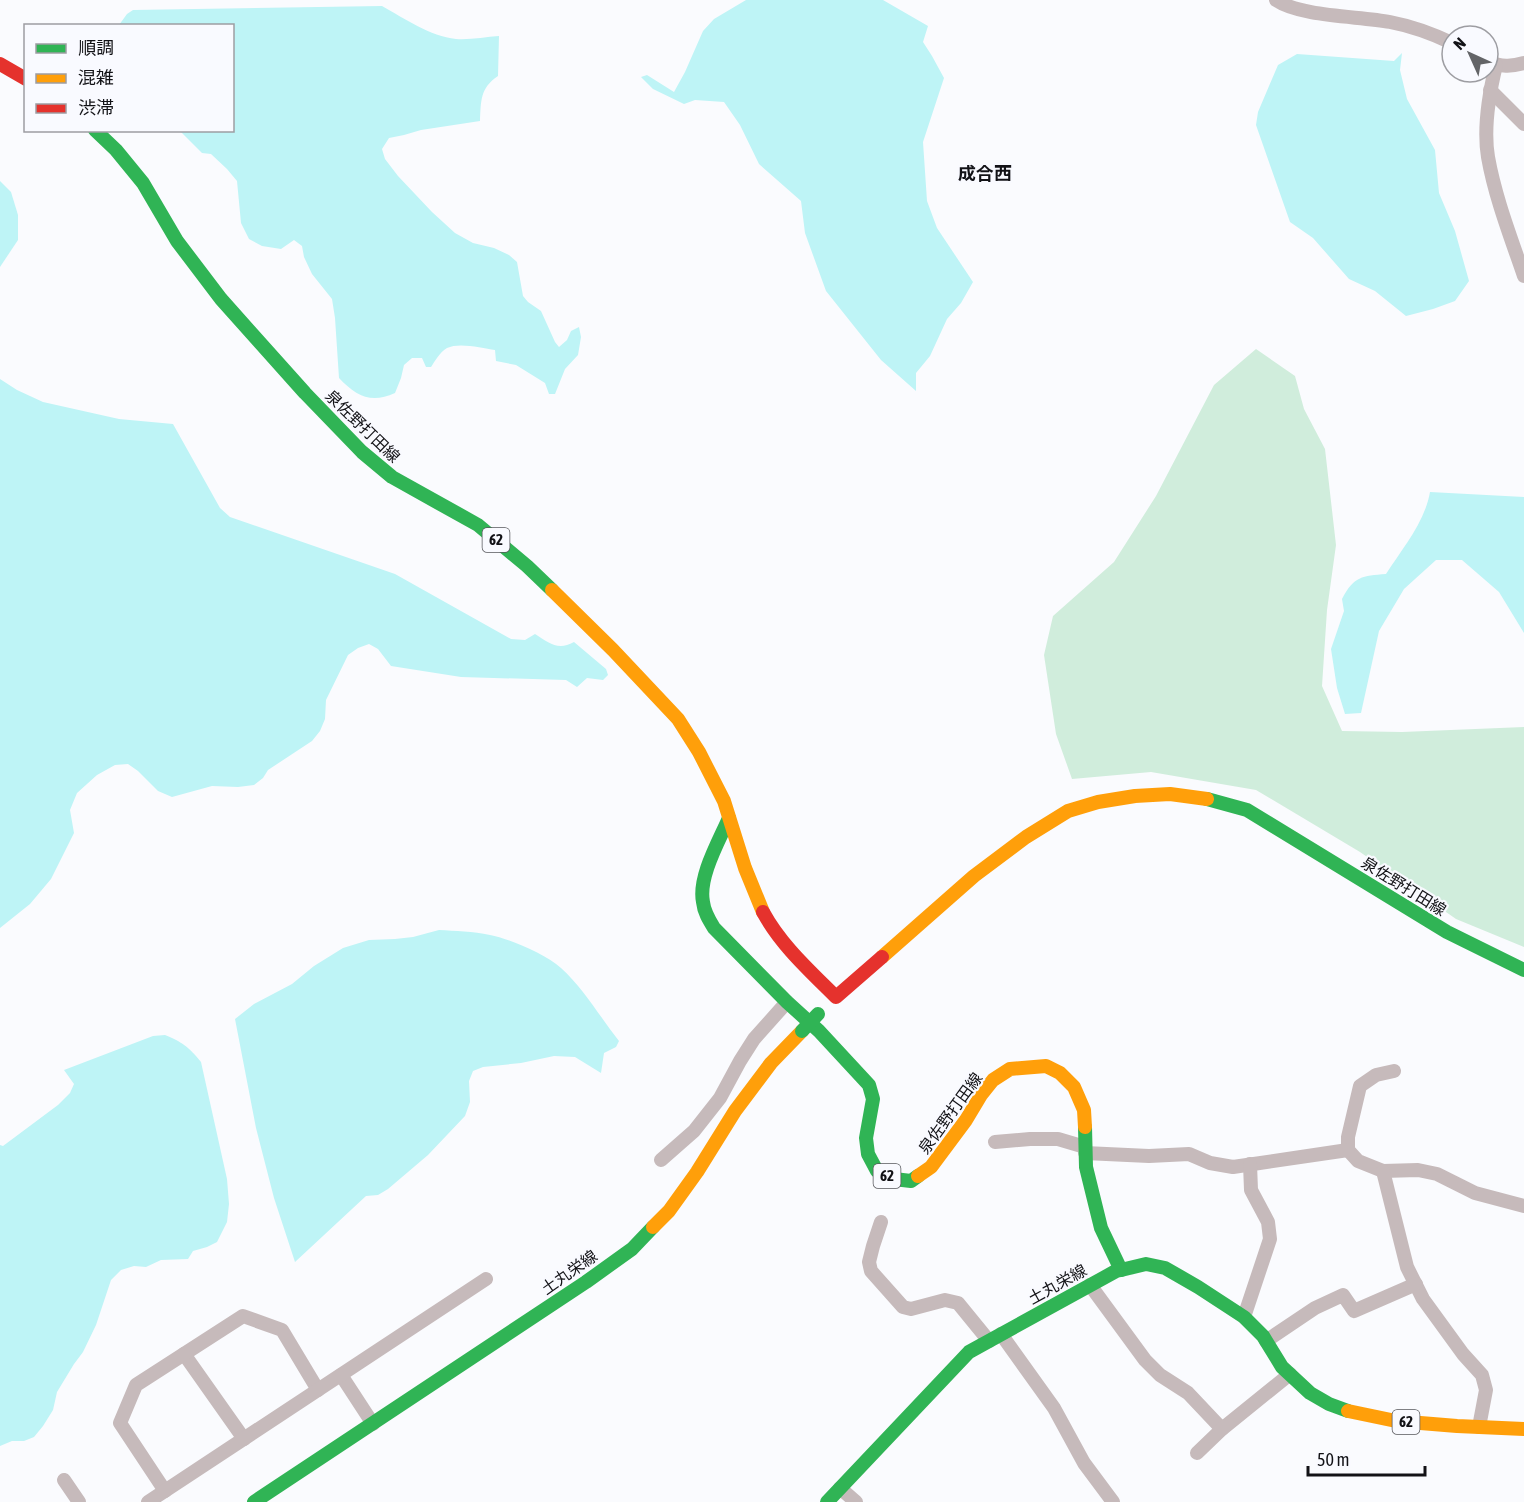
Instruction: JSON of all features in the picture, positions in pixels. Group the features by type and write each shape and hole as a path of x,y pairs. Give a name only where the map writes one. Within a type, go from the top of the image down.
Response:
{"main road":[{"path":"0,64 24,78"},
{"name":"泉佐野打田線","path":"97,132 116,150 143,183 177,241 221,299 305,393 362,452 392,477 478,525 527,566 678,718 699,752 724,801 759,906 773,931 836,997 974,876 1026,837 1068,811 1098,802 1135,796 1170,794 1211,799 1247,810 1447,932 1524,970"},
{"name":"泉佐野打田線","path":"729,819 708,869 702,895 706,914 714,928 819,1031 869,1084 873,1099 866,1138 868,1154 877,1171 894,1179 910,1181 931,1167 993,1080 1010,1069 1046,1066 1060,1073 1074,1087 1084,1110 1086,1167 1101,1228 1121,1270"},
{"name":"土丸栄線","path":"254,1502 577,1288 632,1249 669,1211 697,1172 735,1111 771,1063 836,997"},
{"name":"62","path":"1121,1270 1146,1264 1165,1268 1198,1287 1244,1317 1263,1336 1282,1367 1310,1393 1329,1404 1355,1413 1396,1421 1524,1429"},
{"name":"土丸栄線","path":"828,1502 969,1352 1121,1270"}],"street":[{"path":"1276,0 1308,11 1391,22 1440,38"},
{"path":"1500,64 1511,66 1524,63"},
{"path":"1490,84 1487,132 1488,156 1499,200 1524,276"},
{"path":"1490,90 1524,124"},
{"path":"661,1160 694,1131 720,1098 754,1040 787,1002"},
{"path":"1394,1071 1376,1075 1360,1086 1348,1137 1348,1150 1358,1161 1383,1171 1418,1170 1437,1174 1475,1192 1524,1206"},
{"path":"995,1142 1058,1139 1085,1150 1149,1156 1189,1154 1210,1163 1233,1167 1348,1150"},
{"path":"1244,1317 1270,1239 1268,1222 1251,1190 1250,1164"},
{"path":"1383,1171 1407,1266 1423,1299 1463,1354 1482,1375 1486,1390 1479,1427"},
{"path":"881,1222 871,1254 871,1271 903,1307 911,1309 945,1300 958,1303 989,1341"},
{"path":"148,1502 486,1279"},
{"path":"1266,1341 1315,1308 1343,1295 1354,1311 1416,1284"},
{"path":"1090,1285 1145,1360 1160,1375 1188,1393 1222,1429"},
{"path":"165,1491 120,1423 136,1386 184,1354 243,1316 282,1330 318,1390"},
{"path":"1001,1334 1054,1408 1084,1463 1113,1502"},
{"path":"184,1354 244,1439"},
{"path":"1197,1453 1222,1429 1290,1374"},
{"path":"341,1375 373,1424"},
{"path":"64,1480 79,1502"},
{"path":"840,1488 856,1502"}],"green space":[{"path":"1256,349 1295,376 1304,409 1325,449 1336,545 1327,610 1322,686 1342,731 1402,732 1524,727 1524,947 1456,919 1360,852 1256,790 1151,772 1072,779 1056,734 1044,655 1053,616 1114,562 1156,496 1214,385"}],"water":[{"path":"746,0 883,0 928,26 923,42 944,78 923,142 927,201 937,228 973,282 961,303 947,319 930,356 916,373 916,391 881,360 826,291 805,233 801,201 759,164 740,125 724,102 695,100 684,104 653,89 641,77 647,75 674,92 703,31 714,19"},
{"path":"382,6 418,26 446,37 467,39 499,36 498,76 485,90 481,101 480,121 421,130 389,138 382,149 385,159 398,176 455,233 473,243 494,248 509,255 517,262 523,296 541,311 559,347 567,340 571,331 579,327 581,337 578,355 565,369 555,394 549,394 545,383 516,365 496,361 495,350 464,345 447,348 431,367 426,367 422,358 412,358 404,365 395,393 386,396 371,398 364,396 345,384 339,378 332,299 312,274 304,257 302,246 294,240 281,249 262,246 249,239 241,223 237,181 211,154 202,153 181,132 234,132 234,24 120,24 133,10"},
{"path":"1402,53 1400,70 1407,99 1435,150 1439,193 1455,231 1469,281 1455,301 1406,316 1375,291 1349,279 1313,238 1290,222 1256,125 1258,112 1278,65 1297,54 1394,61"},
{"path":"0,181 11,192 18,215 18,240 0,267"},
{"path":"0,379 43,402 119,419 173,424 220,508 230,517 395,574 511,639 525,640 535,634 558,646 574,642 606,669 608,675 603,680 587,678 577,687 566,680 461,677 391,666 378,649 369,644 358,648 348,655 326,700 325,719 320,731 312,741 268,770 263,778 254,785 212,786 172,797 158,791 128,764 115,765 97,775 77,793 70,810 74,833 51,879 30,904 0,928"},
{"path":"1430,492 1524,497 1524,633 1499,592 1462,560 1436,560 1404,589 1379,631 1361,713 1345,714 1337,688 1331,649 1344,611 1342,599 1351,586 1360,579 1386,574 1418,525"},
{"path":"439,930 498,937 546,957 561,968 577,985 619,1041 616,1047 604,1053 601,1073 575,1057 554,1056 521,1063 483,1067 473,1071 469,1081 470,1102 465,1116 428,1155 388,1189 378,1195 366,1196 295,1262 274,1198 256,1128 235,1019 254,1004 292,984 314,966 343,948 369,940 413,937"},
{"path":"165,1035 193,1052 201,1062 227,1179 229,1204 227,1222 217,1242 193,1251 188,1259 161,1260 146,1267 134,1266 121,1270 111,1280 96,1325 83,1352 57,1392 53,1410 43,1426 34,1437 0,1446 0,1145 3,1146 58,1105 70,1093 74,1084 64,1070 153,1036"}],"traffic: fast":[{"path":"97,132 116,150 143,183 177,241 221,299 305,393 362,452 392,477 478,525 552,590"},
{"path":"1207,799 1247,810 1447,932 1524,970"},
{"path":"729,818 706,870 702,892 704,909 709,919 714,928 819,1031 869,1085 873,1099 866,1138 868,1154 877,1171 894,1179 911,1181 918,1176"},
{"path":"802,1031 818,1014"},
{"path":"1085,1127 1086,1167 1101,1228 1121,1270 1146,1264 1165,1268 1198,1287 1244,1317 1263,1336 1282,1367 1310,1393 1329,1404 1348,1411"},
{"path":"254,1502 586,1282 632,1249 653,1227"},
{"path":"827,1502 969,1352 1121,1270"}],"traffic: slow":[{"path":"552,590 678,719 699,752 724,801 745,868 763,912"},
{"path":"882,957 974,876 1026,837 1068,811 1098,802 1135,796 1170,794 1207,799"},
{"path":"653,1227 669,1211 697,1172 735,1111 771,1063 802,1031"},
{"path":"918,1176 931,1167 993,1080 1010,1069 1046,1066 1060,1073 1074,1087 1084,1110 1085,1127"},
{"path":"1348,1411 1396,1421 1524,1429"}],"traffic: jam":[{"path":"0,64 24,78"},
{"path":"763,912 787,946 836,997 882,957"}],"district":[{"name":"成合西","path":"985,174"}]}
